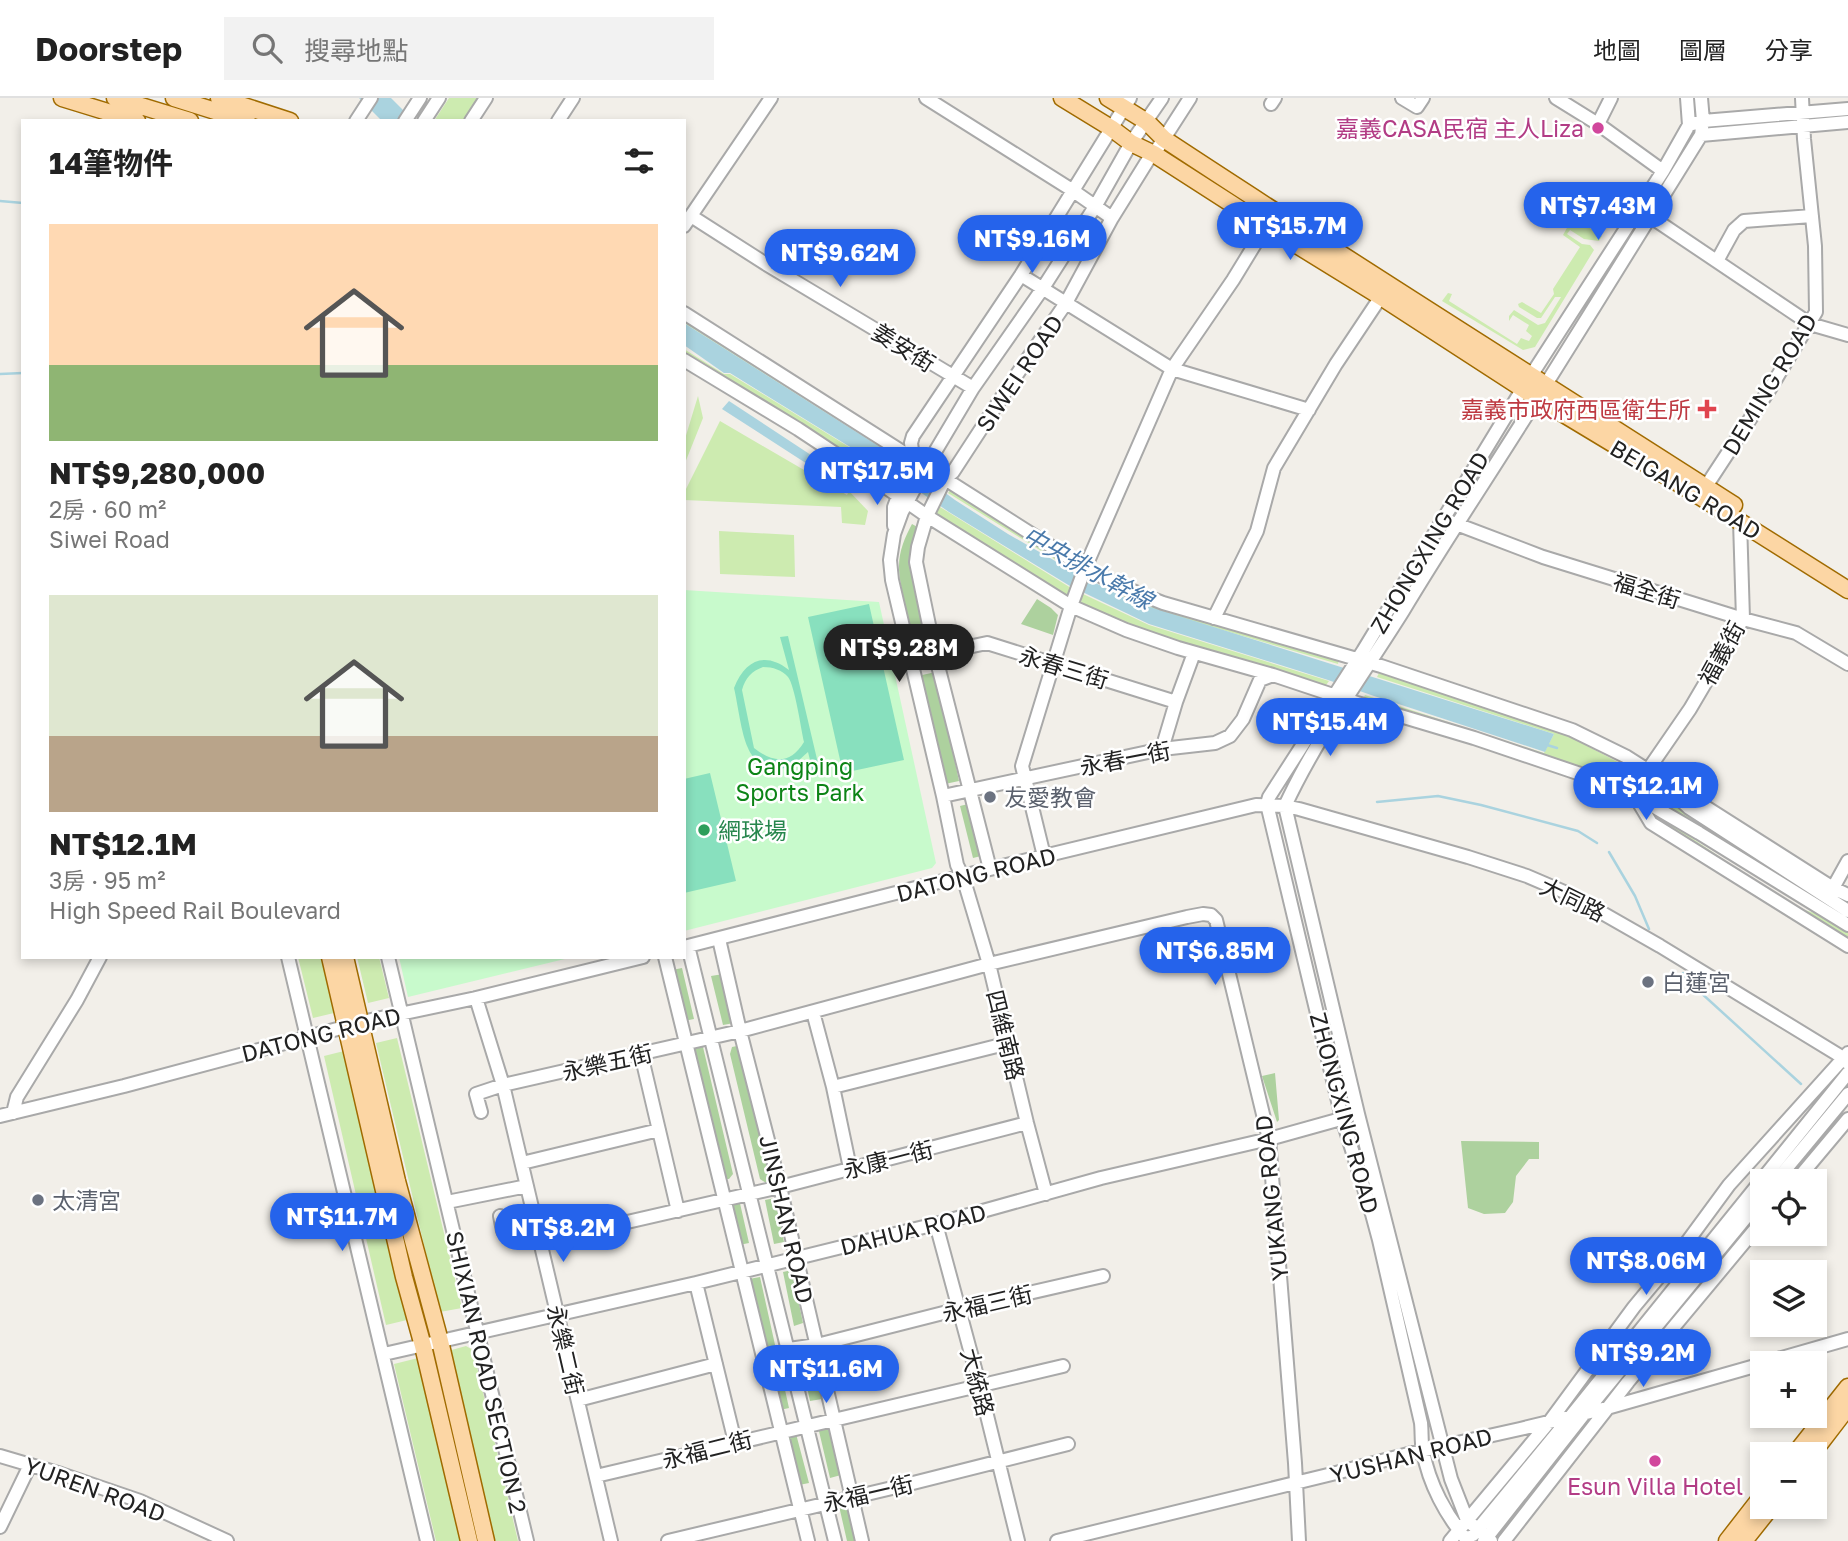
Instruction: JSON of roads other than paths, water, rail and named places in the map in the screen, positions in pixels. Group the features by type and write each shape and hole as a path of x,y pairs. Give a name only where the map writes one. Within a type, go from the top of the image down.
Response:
{"main road":[{"path":"62,98 130,119"},
{"path":"115,98 183,119"},
{"path":"174,98 241,119"},
{"path":"219,98 284,119"},
{"name":"BEIGANG ROAD","path":"1062,98 1266,226 1385,290"},
{"name":"BEIGANG ROAD","path":"1108,98 1127,103 1164,139 1326,246 1385,290 1541,391 1848,578"},
{"name":"BEIGANG ROAD","path":"1702,491 1740,521 1848,590"},
{"name":"SHIXIAN ROAD SECTION 2","path":"331,959 354,1025 440,1341 486,1541"},
{"name":"SHIXIAN ROAD SECTION 2","path":"345,959 354,1025 404,1277 469,1541"},
{"path":"1804,1442 1848,1387"},
{"path":"1821,1442 1848,1407"},
{"path":"1727,1541 1750,1511"},
{"path":"1744,1541 1761,1519"}],"street":[{"path":"360,115 371,98"},
{"path":"425,119 439,98"},
{"path":"472,119 486,98"},
{"path":"559,119 573,98"},
{"path":"688,221 771,98"},
{"path":"926,98 1096,205 1112,218"},
{"name":"SIWEI ROAD","path":"963,877 957,865 892,580 890,560 894,508 926,467 974,388 1043,288 1096,205 1131,143 1162,98"},
{"name":"SIWEI ROAD","path":"990,869 935,654 916,562 918,547 929,513 945,480 1066,303 1112,218 1190,98"},
{"path":"1402,98 1417,107 1423,98"},
{"path":"1556,98 1598,124 1663,171"},
{"path":"1598,124 1611,98"},
{"path":"1687,98 1689,125 1701,135 1803,120 1848,109"},
{"path":"1701,98 1701,135"},
{"name":"DEMING ROAD","path":"1702,491 1771,387 1816,312 1815,246 1802,98"},
{"path":"406,119 417,103"},
{"name":"SIWEI ROAD","path":"905,495 913,457 913,436 1021,275 1127,103"},
{"path":"1689,125 1703,121 1848,122"},
{"name":"ZHONGXING ROAD","path":"1450,522 1527,382 1663,171 1689,125"},
{"name":"ZHONGXING ROAD","path":"1341,695 1450,522 1541,391 1701,135"},
{"path":"1717,261 1734,230 1744,221 1812,216"},
{"path":"1651,217 1810,324 1848,335"},
{"name":"姜安街","path":"688,221 766,264 953,378 974,388"},
{"path":"1044,856 1022,766 1073,601 1172,369 1266,226"},
{"path":"1021,275 1172,369 1308,410"},
{"path":"1213,618 1257,531 1274,468 1336,364 1385,290"},
{"path":"686,314 913,457 1084,571 1143,595 1213,618 1572,730 1648,770 1848,895"},
{"path":"686,361 1073,601 1126,630 1194,653 1341,695 1604,782 1634,795 1848,931"},
{"name":"福義街","path":"1648,770 1690,709 1743,619 1740,521"},
{"name":"福全街","path":"1450,522 1542,558 1796,633 1848,664"},
{"name":"永春三街","path":"912,664 935,654 987,643 1176,702"},
{"path":"1161,749 1194,653"},
{"name":"永春一街","path":"943,796 1161,749 1215,743 1230,736 1243,719 1260,680 1273,674"},
{"path":"1267,804 1269,797 1341,695"},
{"path":"1285,806 1341,695"},
{"path":"1648,770 1690,804 1848,911"},
{"path":"1634,795 1651,822 1848,946"},
{"name":"ZHONGXING ROAD","path":"1267,804 1342,1118 1376,1227 1421,1423 1423,1450 1441,1504 1468,1541"},
{"name":"大同路","path":"1267,804 1285,806 1468,857 1527,876 1569,894 1846,1058"},
{"name":"DATONG ROAD","path":"686,946 990,869 1267,804"},
{"path":"1690,804 1848,904"},
{"name":"ZHONGXING ROAD","path":"1285,806 1357,1114 1441,1446 1467,1520 1485,1537"},
{"path":"1674,821 1742,858 1848,925"},
{"path":"1833,888 1848,861"},
{"name":"四維南路","path":"963,877 989,964 1046,1194"},
{"name":"YUKANG ROAD","path":"711,1037 989,964 1187,917 1212,915 1216,920 1269,1139 1297,1483 1299,1541"},
{"name":"JINSHAN ROAD","path":"719,939 862,1541"},
{"name":"JINSHAN ROAD","path":"686,946 711,1037 835,1541"},
{"path":"13,1113 17,1097 99,959"},
{"path":"288,959 427,1541"},
{"name":"SHIXIAN ROAD SECTION 2","path":"388,959 527,1541"},
{"name":"DATONG ROAD","path":"0,1116 402,1013 476,998 635,959"},
{"path":"666,959 808,1541"},
{"name":"永樂二街","path":"476,998 503,1085 611,1541"},
{"path":"813,1012 833,1087 850,1168"},
{"name":"永樂五街","path":"481,1112 476,1094 503,1085 711,1037"},
{"path":"833,1087 1009,1043"},
{"path":"641,1054 678,1211"},
{"path":"1450,1541 1550,1421 1729,1185 1846,1058"},
{"path":"1468,1541 1485,1537 1848,1073"},
{"path":"1786,1169 1848,1094"},
{"name":"DAHUA ROAD","path":"384,1354 696,1283 936,1224 1101,1178 1269,1139 1357,1114"},
{"path":"1806,1169 1848,1119"},
{"name":"永康一街","path":"540,1242 780,1187 1027,1124"},
{"path":"522,1163 659,1130"},
{"path":"447,1202 527,1186"},
{"path":"1578,1415 1750,1212"},
{"path":"500,1216 503,1231 536,1224"},
{"name":"大統路","path":"936,1224 1018,1541"},
{"path":"1504,1541 1607,1408 1750,1235"},
{"name":"永福三街","path":"789,1349 817,1345 959,1308 1103,1276"},
{"path":"696,1283 735,1442"},
{"name":"YUSHAN ROAD","path":"1807,1351 1848,1339"},
{"path":"578,1400 716,1364"},
{"name":"永福二街","path":"596,1476 1063,1366"},
{"name":"YUSHAN ROAD","path":"1057,1541 1423,1450 1607,1408 1750,1368"},
{"name":"永福一街","path":"668,1541 1068,1444"},
{"name":"YUREN ROAD","path":"0,1456 140,1501 228,1541"},
{"path":"0,1527 30,1465"}],"water":[{"path":"359,98 391,98 412,119 380,119"},
{"path":"686,324 896,457 1008,534 1131,601 1554,734 1545,752 1149,624 1070,586 730,373 724,373 686,346"},
{"path":"729,401 855,484 849,491 722,409"}],"waterway":[{"path":"0,201 21,203"},
{"path":"0,374 21,373"},
{"name":"中央排水幹線","path":"1547,745 1557,748"},
{"path":"1377,802 1438,796 1578,831 1597,843"},
{"path":"1609,852 1635,896 1649,929"},
{"path":"1683,973 1688,981 1801,1084"}],"place":[{"name":"嘉義CASA民宿 主人Liza","path":"1598,128"},
{"name":"嘉義市政府西區衛生所","path":"1707,409"},
{"name":"友愛教會","path":"990,797"},
{"name":"網球場","path":"704,830"},
{"name":"白蓮宮","path":"1648,982"},
{"name":"太清宮","path":"38,1200"},
{"name":"Esun Villa Hotel","path":"1655,1461"}],"park label":[{"name":"Gangping Sports Park","path":"800,779"}]}
